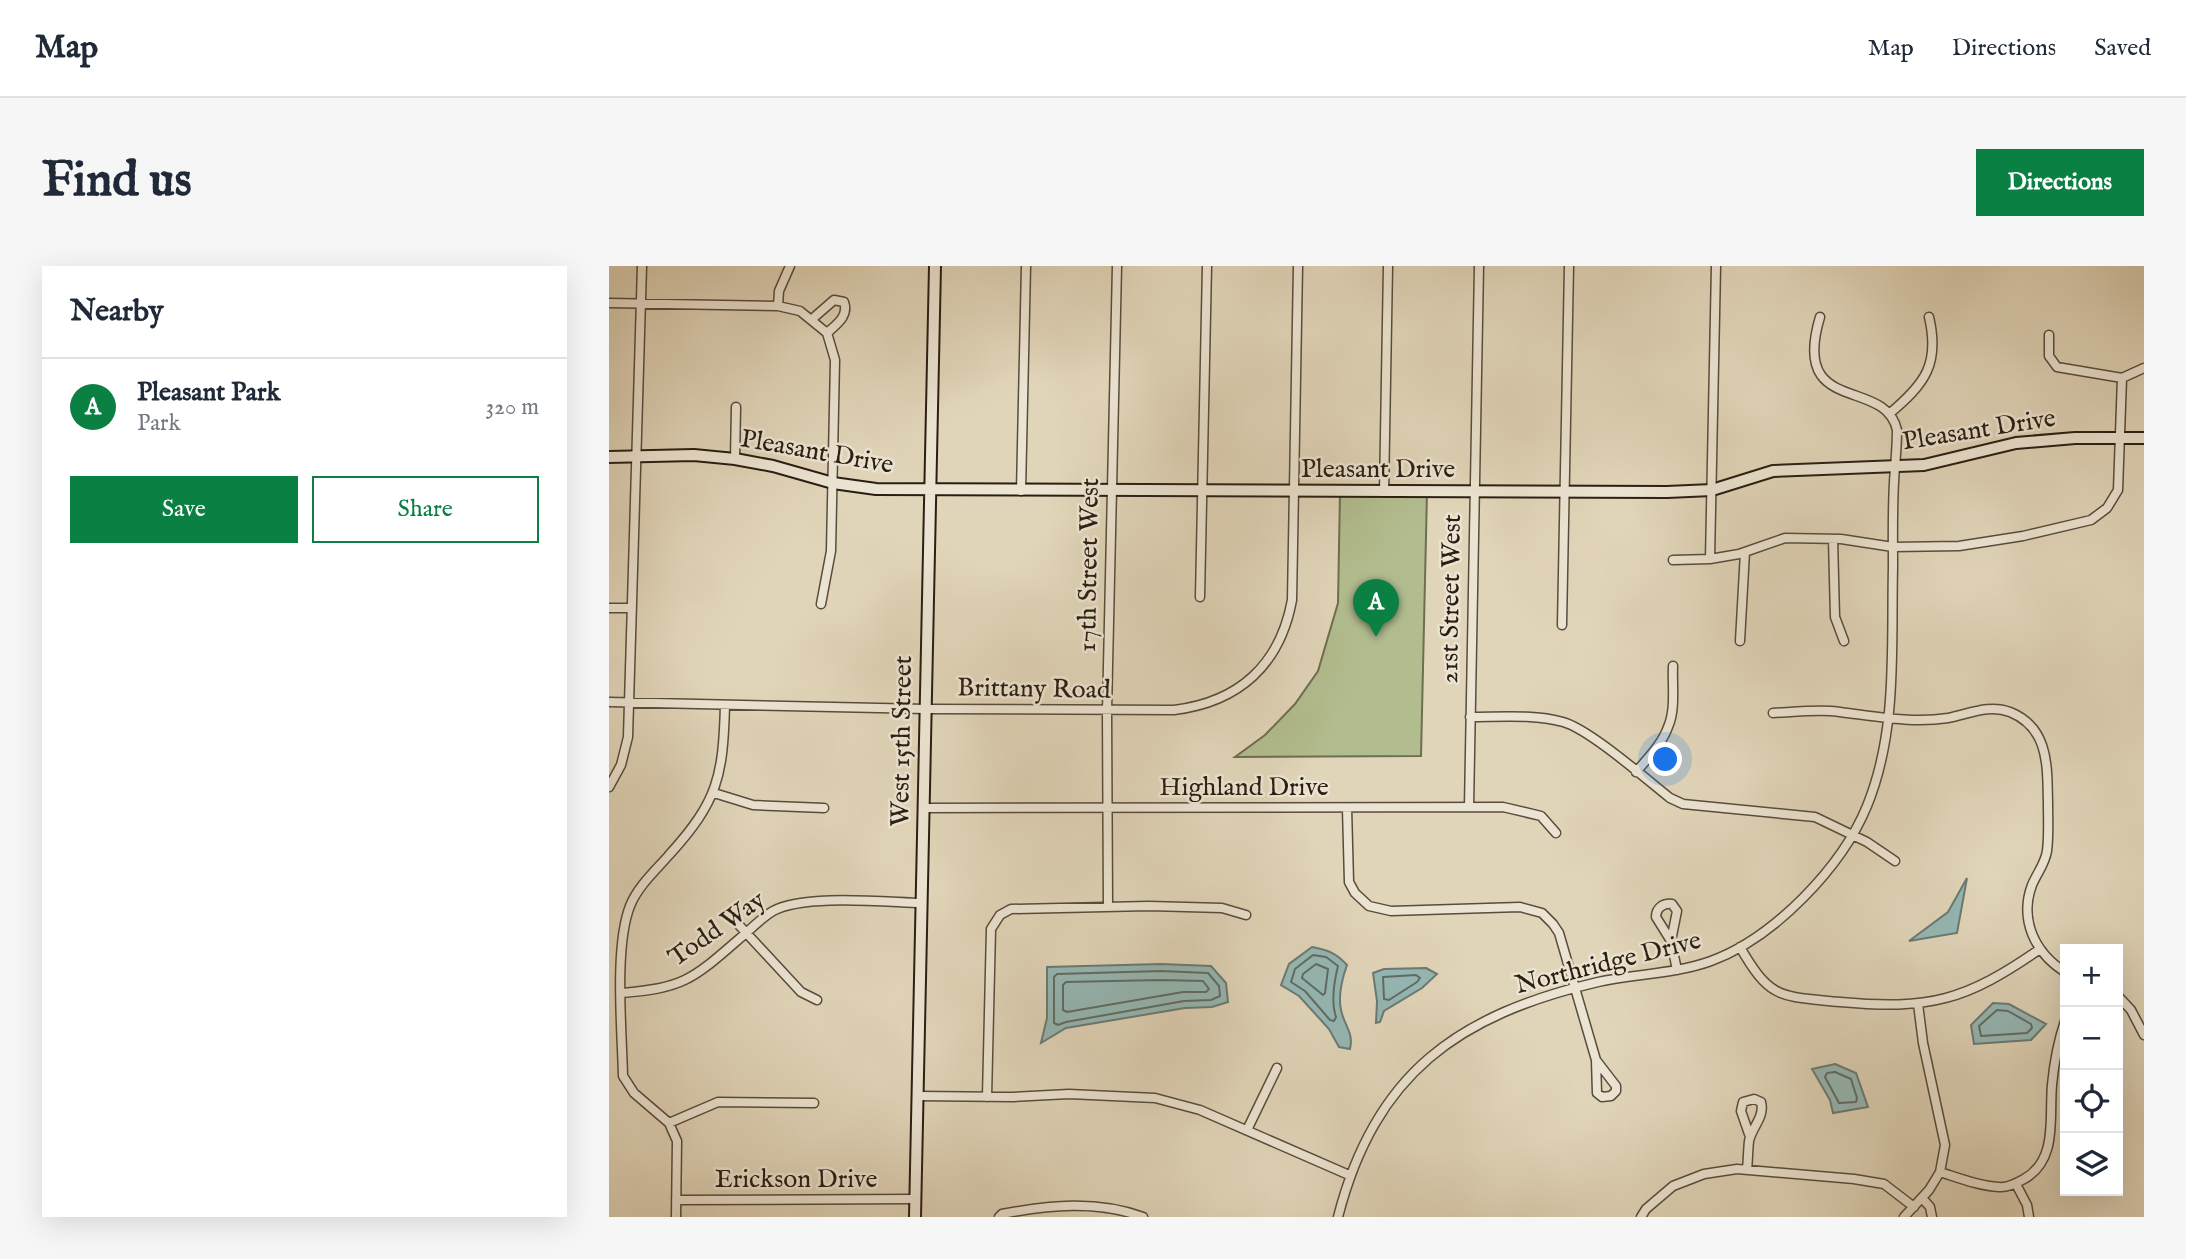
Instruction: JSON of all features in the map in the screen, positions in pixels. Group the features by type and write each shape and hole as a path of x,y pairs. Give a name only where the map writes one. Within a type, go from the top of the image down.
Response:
{"street":[{"path":"609,788 621,765 628,737 642,266"},
{"path":"778,306 779,291 790,266"},
{"name":"West 15th Street","path":"915,1217 935,266"},
{"path":"1021,491 1026,266"},
{"name":"17th Street West","path":"1108,907 1107,711 1117,266"},
{"path":"1200,597 1207,266"},
{"name":"Brittany Road","path":"609,702 926,709 1174,710 1213,702 1244,684 1267,662 1286,627 1292,600 1298,266"},
{"path":"1384,492 1388,266"},
{"name":"21st Street West","path":"1469,807 1479,266"},
{"path":"1562,625 1569,266"},
{"path":"1710,559 1716,266"},
{"path":"811,320 834,300 844,302 844,316 827,333"},
{"path":"609,303 778,306 800,311 827,333 835,360 833,483 831,551 821,604"},
{"path":"1820,317 1813,349 1815,362 1822,375 1839,391 1879,405 1889,414 1915,392 1928,371 1933,346 1929,317"},
{"path":"2049,335 2049,356 2057,367 2122,378 2144,368"},
{"path":"1673,560 1710,559 1745,552 1785,538 1833,539 1893,547 1959,546 2023,536 2091,520 2107,508 2117,490 2122,378"},
{"path":"735,459 736,407"},
{"name":"Northridge Drive","path":"1338,1217 1349,1175 1368,1133 1411,1075 1441,1048 1475,1025 1511,1007 1574,988 1708,962 1740,947 1803,897 1853,835 1879,773 1890,719 1895,467 1898,454 1897,430 1889,414"},
{"name":"Pleasant Drive","path":"609,457 694,455 735,459 773,466 833,483 876,489 930,491 1565,492 1712,490 1773,471 1895,467 1944,462 2016,443 2144,438"},
{"path":"1833,539 1835,617 1844,642"},
{"path":"1740,640 1745,552"},
{"path":"609,608 632,608"},
{"path":"1636,772 1661,742 1669,726 1672,713 1673,666"},
{"path":"676,1217 677,1141 669,1123 634,1093 624,1076 623,935 631,904 644,884 696,825 714,793 721,766 725,705"},
{"path":"1773,713 1818,711 1890,719 1943,718 1993,709 2018,716 2038,734 2047,760 2048,840 2044,863 2030,892 2028,912 2031,931 2049,961 2060,969"},
{"path":"1470,717 1566,722 1583,731 1670,798 1683,804 1815,817 1853,835 1895,862"},
{"path":"714,793 753,805 824,807"},
{"name":"Highland Drive","path":"923,808 1503,807 1541,816 1556,833"},
{"path":"1347,808 1347,875 1351,888 1364,902 1377,909 1391,911 1520,907 1542,914 1559,933 1596,1060"},
{"name":"Todd Way","path":"622,993 655,990 683,983 703,971 772,912 799,902 921,903"},
{"path":"987,1097 991,929 1000,915 1011,909 1108,907 1222,908 1246,915"},
{"path":"738,924 801,992 817,1000"},
{"path":"1671,941 1677,970"},
{"path":"1740,947 1761,980 1784,995 1872,1005 1918,1004 1942,1000 1977,988 2040,949"},
{"path":"2123,1001 2131,1010 2144,1035"},
{"path":"1906,1216 1940,1172 1945,1145 1923,1043 1918,1004"},
{"path":"1940,1172 2001,1188 2016,1184 2031,1175 2045,1158 2051,1134 2052,1087 2060,1035"},
{"path":"1247,1130 1276,1068"},
{"path":"918,1096 1143,1096 1189,1106 1349,1175"},
{"path":"669,1123 718,1102 814,1102"},
{"path":"1747,1170 1749,1137"},
{"path":"1641,1217 1646,1209 1673,1186 1704,1174 1747,1170 1884,1184 1914,1207"},
{"path":"2016,1184 2027,1205 2029,1217"},
{"path":"1922,1198 1930,1207 1932,1217"},
{"name":"Erickson Drive","path":"676,1200 915,1199"},
{"path":"999,1217 1002,1214 1038,1207 1061,1205 1108,1208 1143,1217"}],"green space":[{"path":"1340,492 1427,492 1421,756 1235,757 1265,735 1295,704 1318,671 1338,603"}],"water":[{"path":"1967,878 1957,933 1909,941 1948,912"},
{"path":"1312,947 1331,953 1347,965 1340,1005 1351,1038 1350,1049 1339,1047 1329,1029 1299,996 1281,985 1289,964"},
{"path":"1161,964 1211,966 1226,983 1228,1002 1212,1007 1185,1008 1066,1028 1041,1043 1047,1018 1047,967"},
{"path":"1426,968 1437,974 1422,988 1384,1011 1380,1022 1376,1023 1377,1001 1373,973 1384,969"},
{"path":"1993,1003 2009,1004 2046,1024 2031,1040 1974,1044 1971,1025"},
{"path":"1835,1064 1856,1073 1868,1107 1833,1113 1830,1100 1812,1069"}],"place":[{"name":"Pleasant Park","path":"1376,637"}]}
